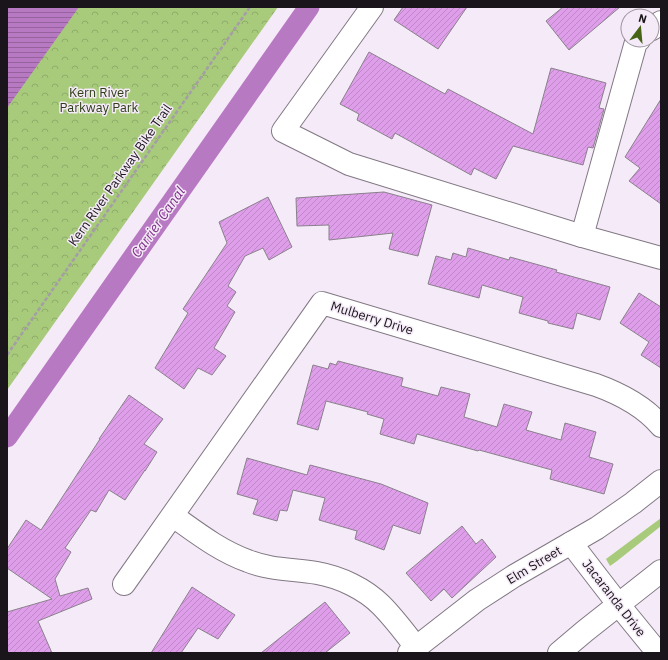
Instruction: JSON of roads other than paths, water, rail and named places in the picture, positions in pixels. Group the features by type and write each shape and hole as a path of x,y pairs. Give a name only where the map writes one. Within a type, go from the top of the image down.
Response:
{"street":[{"path":"372,7 283,131 349,164 582,236 661,258"},
{"path":"582,236 634,48"},
{"name":"Mulberry Drive","path":"124,584 322,303 596,385 612,391 636,404 661,426"},
{"name":"Elm Street","path":"413,650 477,600 514,576 596,528 634,503 661,481"},
{"path":"172,516 222,550 249,562 280,569 318,573 342,580 362,590 380,604 395,620 413,650"},
{"name":"Jacaranda Drive","path":"571,543 658,653"},
{"path":"559,653 618,604 661,572"}],"waterway":[{"name":"Carrier Canal","path":"7,437 309,7"}],"park label":[{"name":"Kern River Parkway Park","path":"99,100"}]}
